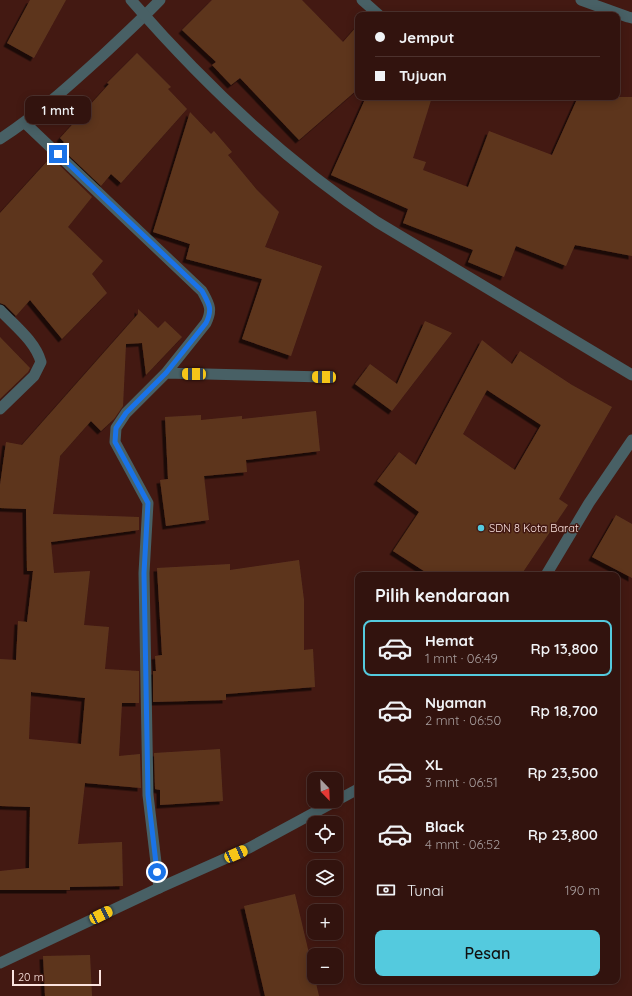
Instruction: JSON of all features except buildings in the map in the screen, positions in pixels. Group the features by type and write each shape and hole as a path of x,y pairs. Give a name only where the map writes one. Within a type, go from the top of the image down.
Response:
{"street":[{"path":"131,0 191,66 247,120 344,200 377,222 632,374"},
{"path":"0,139 25,123 61,92 145,16 160,0"},
{"path":"362,0 376,12"},
{"path":"581,0 614,12"},
{"path":"620,14 632,18"},
{"path":"25,123 202,291 209,303 210,316 206,323 166,373 123,418 116,428 115,442 148,503 144,573 148,795 159,888"},
{"path":"0,310 38,352 41,362 34,376 0,409"},
{"path":"166,373 324,377"},
{"path":"548,572 589,503 632,440"},
{"path":"0,963 159,888 249,848 355,792"}],"place":[{"name":"SDN 8 Kota Barat","path":"481,528"}],"route":[{"path":"58,154 202,291 209,303 210,316 206,323 166,373 126,413 116,428 115,435 115,442 148,503 144,573 148,795 157,872"}]}
